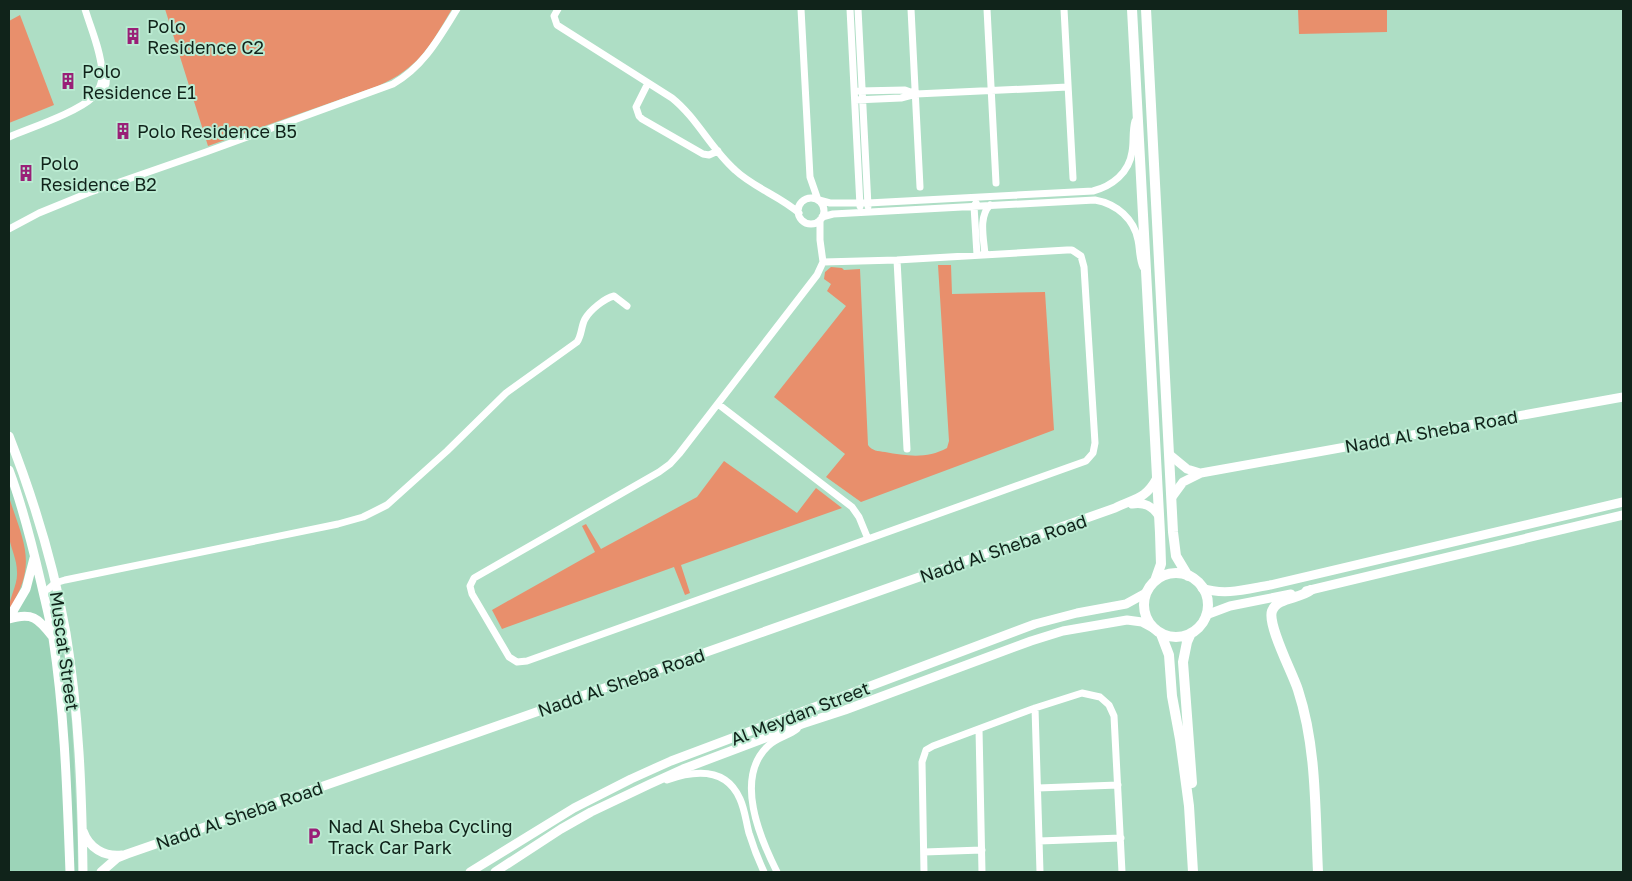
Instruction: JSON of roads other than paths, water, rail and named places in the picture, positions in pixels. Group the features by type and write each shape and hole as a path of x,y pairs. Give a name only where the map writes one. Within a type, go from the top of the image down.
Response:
{"main road":[{"path":"1132,9 1161,564 1154,582 1146,593 1144,602 1148,622 1158,631 1169,655 1172,696 1189,806 1192,872"},
{"path":"1146,9 1175,551 1178,561 1188,576 1202,588 1207,601 1203,622 1191,633 1187,642 1184,662 1192,778 1189,806"},
{"path":"1154,582 1162,576 1170,574 1188,576"},
{"path":"1311,590 1301,596 1277,604 1271,616 1274,630 1298,690 1308,726 1318,872"},
{"path":"1158,631 1176,637 1191,633"}],"street":[{"path":"9,137 82,108 95,101 102,93 106,84 106,70 85,9"},
{"path":"9,229 38,213 88,193 393,84 409,74 423,60 436,44 458,9"},
{"path":"558,9 554,16 557,25 682,106 738,173 799,213 820,240"},
{"path":"799,213 800,206 805,199 810,178 801,9"},
{"path":"850,9 859,95"},
{"path":"858,9 859,95 864,203 869,212"},
{"path":"911,9 920,187"},
{"path":"988,9 996,184"},
{"path":"1064,9 1073,178"},
{"path":"648,83 636,107 642,119 703,154 710,156 718,151"},
{"path":"859,95 901,98 916,94 1068,86"},
{"path":"781,200 793,201 812,198 830,203 864,203 1086,192 1099,189 1109,185 1119,177 1130,161 1133,130 1137,114"},
{"path":"810,178 818,200 824,208 821,218 820,240 823,262 817,275 675,459 664,468 474,578 470,586 472,594 509,657 517,662 527,660 1081,463 1086,461 1093,453 1095,443 1090,355 1084,267 1081,256 1072,250 1067,250 897,260 823,262"},
{"path":"981,255 974,206 976,202 1008,200 1014,196"},
{"path":"806,222 813,223 834,214 860,212 1095,200 1108,203 1124,214 1134,228 1138,239 1141,263 1145,272"},
{"path":"860,212 864,203"},
{"path":"981,255 983,219 990,205"},
{"path":"897,260 908,449"},
{"path":"44,593 55,583 70,578 338,524 375,512 393,500 447,451 506,393 576,342 581,335 586,318 607,299 614,296 626,306"},
{"name":"Nadd Al Sheba Road","path":"1201,473 1623,397"},
{"path":"718,404 852,507 859,517 868,539"},
{"name":"Muscat Street","path":"9,436 35,508 66,632 72,674 82,826 83,872"},
{"path":"1170,455 1187,469 1201,473"},
{"name":"Muscat Street","path":"9,470 27,524 53,638 63,734 70,872"},
{"path":"1172,498 1183,482 1201,473"},
{"name":"Nadd Al Sheba Road","path":"101,872 109,864 127,854 1115,508 1143,496 1152,488 1157,478"},
{"path":"1202,588 1218,593 1227,593 1270,585 1623,502"},
{"name":"Nadd Al Sheba Road","path":"1115,508 1141,503 1151,506 1159,516"},
{"path":"1206,614 1230,606 1311,590 1623,515"},
{"path":"9,619 26,589 35,556"},
{"name":"Al Meydan Street","path":"470,872 574,808 671,761 1036,624 1126,604 1146,593"},
{"path":"9,619 21,616 32,617 41,623 53,638"},
{"name":"Al Meydan Street","path":"495,872 568,825 650,784 683,769 802,724 1063,631 1127,620 1142,622 1158,631"},
{"path":"924,872 922,762 924,754 930,748 979,729 1082,693 1094,694 1105,700 1114,716 1122,872"},
{"path":"1035,708 1040,872"},
{"path":"777,872 759,827 751,792 751,780 756,761 764,750 773,742 793,732 802,724"},
{"path":"979,729 982,872"},
{"path":"650,784 696,772 713,774 727,782 741,800 753,844 764,872"},
{"path":"1038,788 1118,785"},
{"name":"Nadd Al Sheba Road","path":"82,826 88,840 98,850 112,855 127,854"},
{"path":"1039,841 1121,838"},
{"path":"924,852 982,850"}],"place":[{"name":"Polo Residence C2","path":"133,36"},
{"name":"Polo Residence E1","path":"68,81"},
{"name":"Polo Residence B5","path":"123,131"},
{"name":"Polo Residence B2","path":"26,173"},
{"name":"Nad Al Sheba Cycling Track Car Park","path":"314,836"}]}
